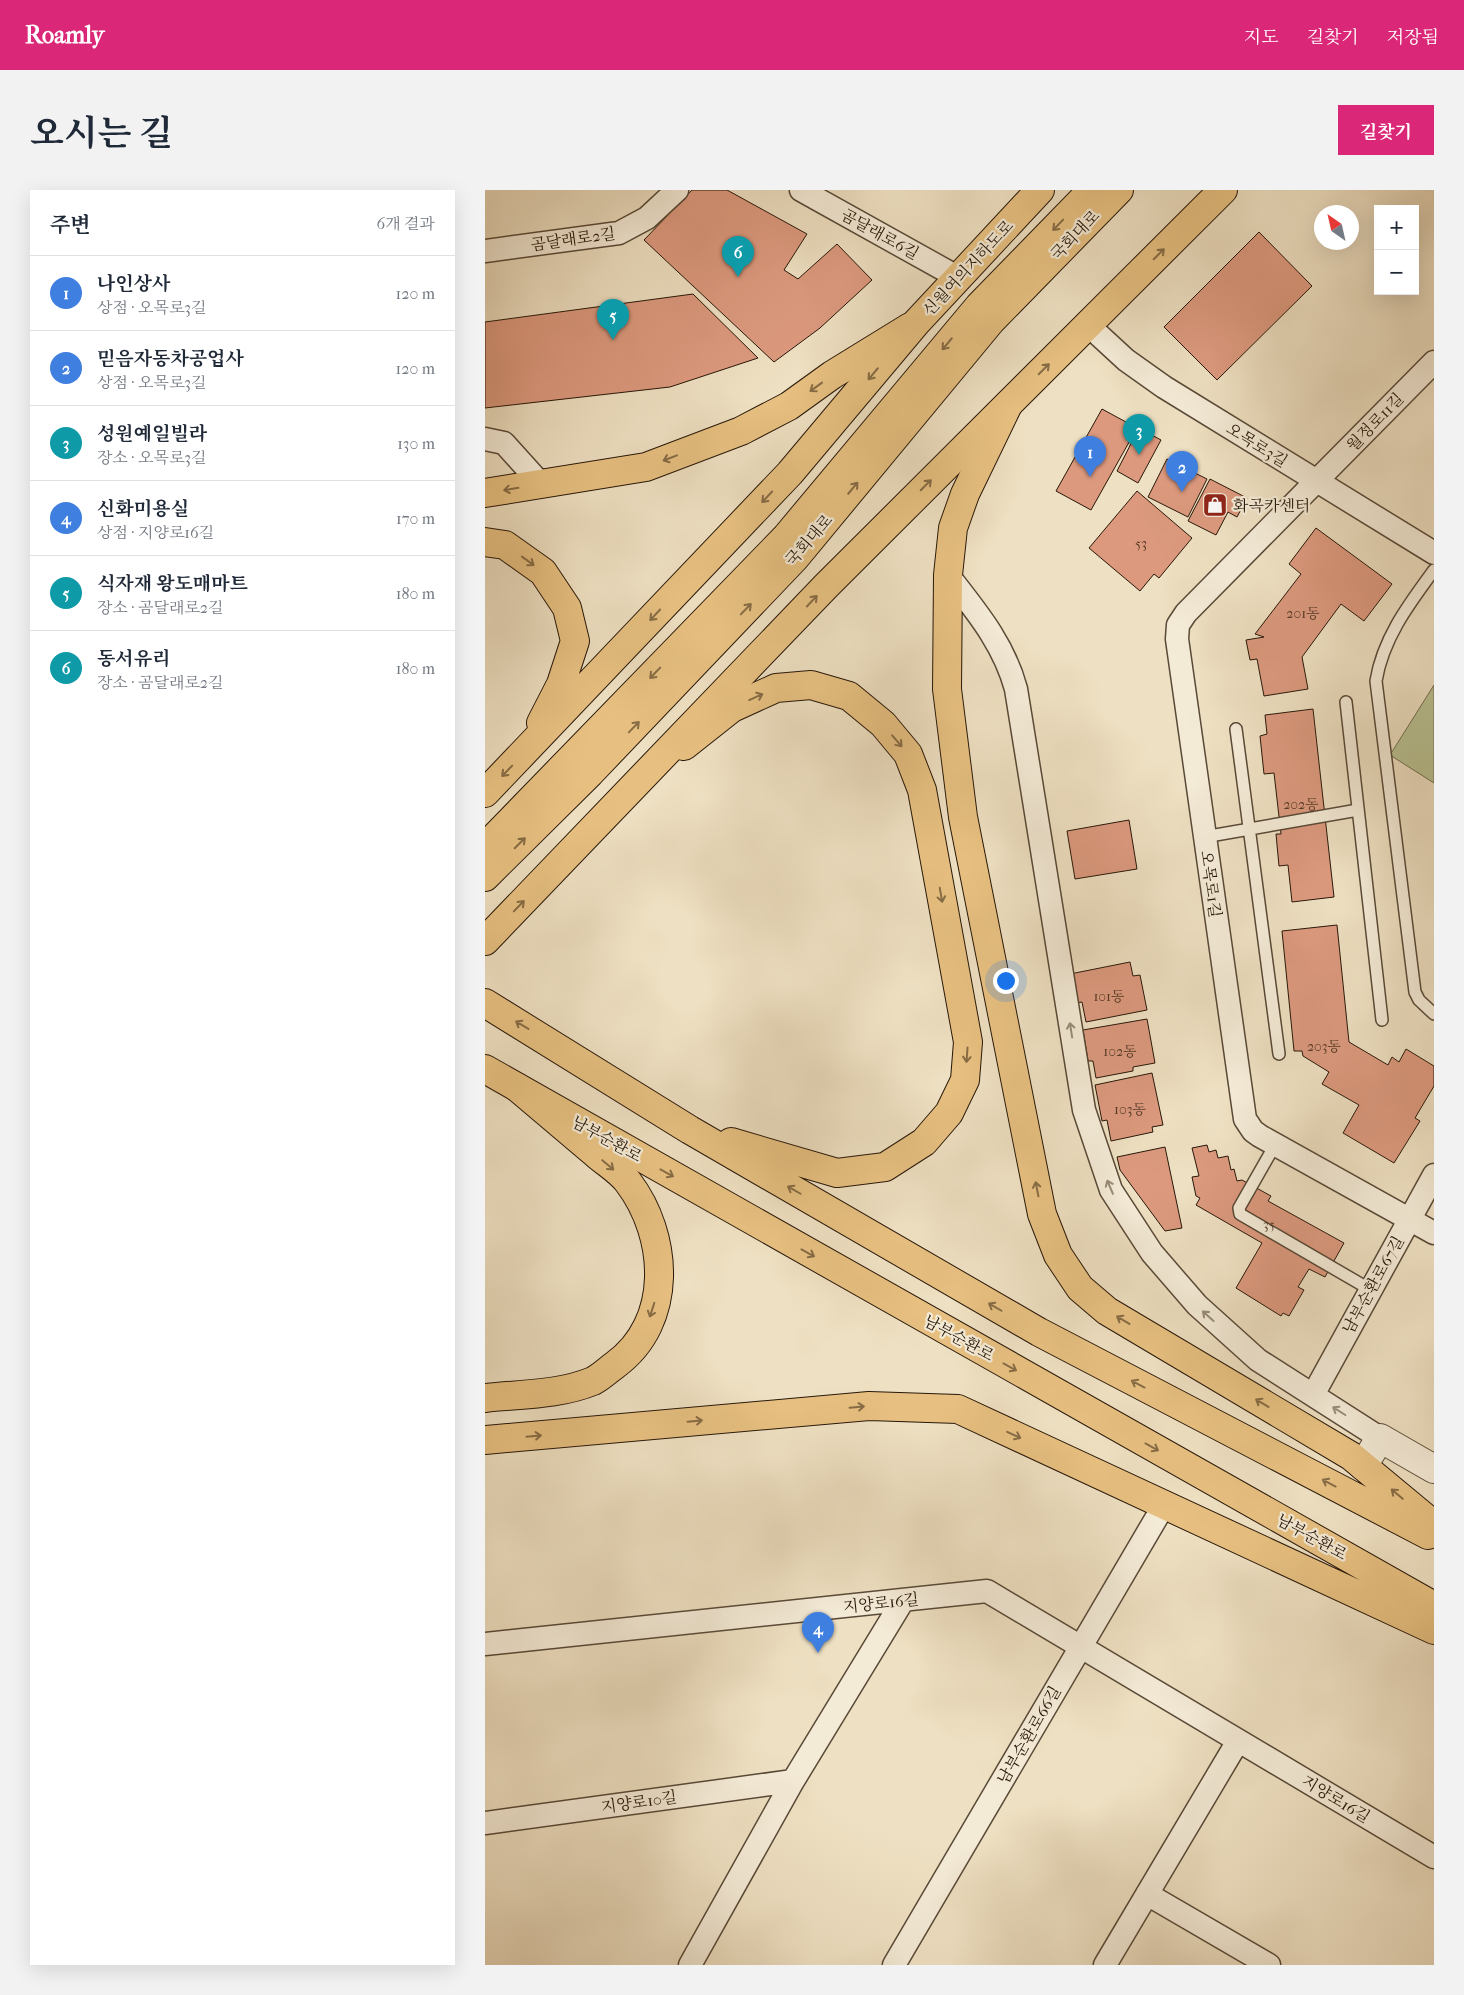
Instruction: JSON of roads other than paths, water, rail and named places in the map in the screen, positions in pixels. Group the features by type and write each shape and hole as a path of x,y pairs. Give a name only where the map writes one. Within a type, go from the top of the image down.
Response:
{"main road":[{"name":"신월여의지하도로","path":"916,323 1040,190"},
{"name":"국회대로","path":"485,847 786,537 979,306 1092,190"},
{"name":"국회대로","path":"485,877 590,773 795,558 991,322 1119,190"},
{"path":"485,941 646,776 826,586 1223,190"},
{"path":"485,493 646,467 741,431 789,406 832,375 916,323"},
{"path":"485,793 790,473 916,323"},
{"path":"1009,403 965,494 953,528 948,575 947,690 963,818 1042,1214 1058,1255 1080,1288 1107,1311 1351,1456 1434,1526"},
{"path":"485,542 505,544 543,572 567,608 575,641 561,684 527,750"},
{"path":"646,776 732,708 776,688 811,685 849,696 883,724 908,754 922,790 968,1042 965,1080 949,1113 924,1142 885,1167 837,1173 690,1130"},
{"path":"485,1003 559,1047 690,1130 1039,1332 1434,1538"},
{"name":"남부순환로","path":"485,1069 1434,1606"},
{"path":"485,1398 563,1391 595,1380 622,1360 643,1336 653,1310 661,1279 658,1247 647,1213 627,1180 517,1088"},
{"path":"485,1440 869,1406 958,1409 1434,1630"}],"street":[{"name":"곰달래로2길","path":"485,251 619,233 647,218 677,190"},
{"name":"곰달래로6길","path":"801,190 959,278"},
{"name":"오목로3길","path":"1088,326 1126,360 1163,387 1434,553"},
{"name":"월정로11길","path":"1316,482 1434,362"},
{"path":"485,439 504,443 541,484"},
{"name":"오목로1길","path":"1316,482 1186,613 1178,624 1177,639 1243,1113 1253,1131 1434,1233"},
{"path":"948,575 983,620 1002,650 1016,689 1084,1110 1111,1190 1152,1254 1197,1305 1258,1360 1380,1438 1434,1469"},
{"name":"남부순환로67길","path":"1313,1395 1434,1175"},
{"path":"1363,1466 1380,1438"},
{"name":"남부순환로66길","path":"894,1965 1164,1505"},
{"name":"지양로16길","path":"485,1644 901,1602 987,1591 1434,1857"},
{"path":"690,1965 793,1781 901,1602"},
{"path":"1105,1965 1238,1740"},
{"name":"지양로10길","path":"485,1823 793,1781"},
{"path":"1147,1894 1269,1965"}],"lane":[{"path":"1434,570 1404,610 1391,634 1379,664 1376,681 1415,992 1419,1000 1434,1014"},
{"path":"1346,702 1382,1020"},
{"path":"1236,729 1279,1054"},
{"path":"1204,837 1358,810"},
{"path":"1275,1144 1239,1208 1242,1216 1371,1290"}],"place":[{"name":"동서유리","path":"738,277"},
{"name":"식자재 왕도매마트","path":"613,340"},
{"name":"성원예일빌라","path":"1139,455"},
{"name":"나인상사","path":"1090,477"},
{"name":"믿음자동차공업사","path":"1182,492"},
{"name":"화곡카센터","path":"1215,505"},
{"name":"신화미용실","path":"818,1653"}]}
